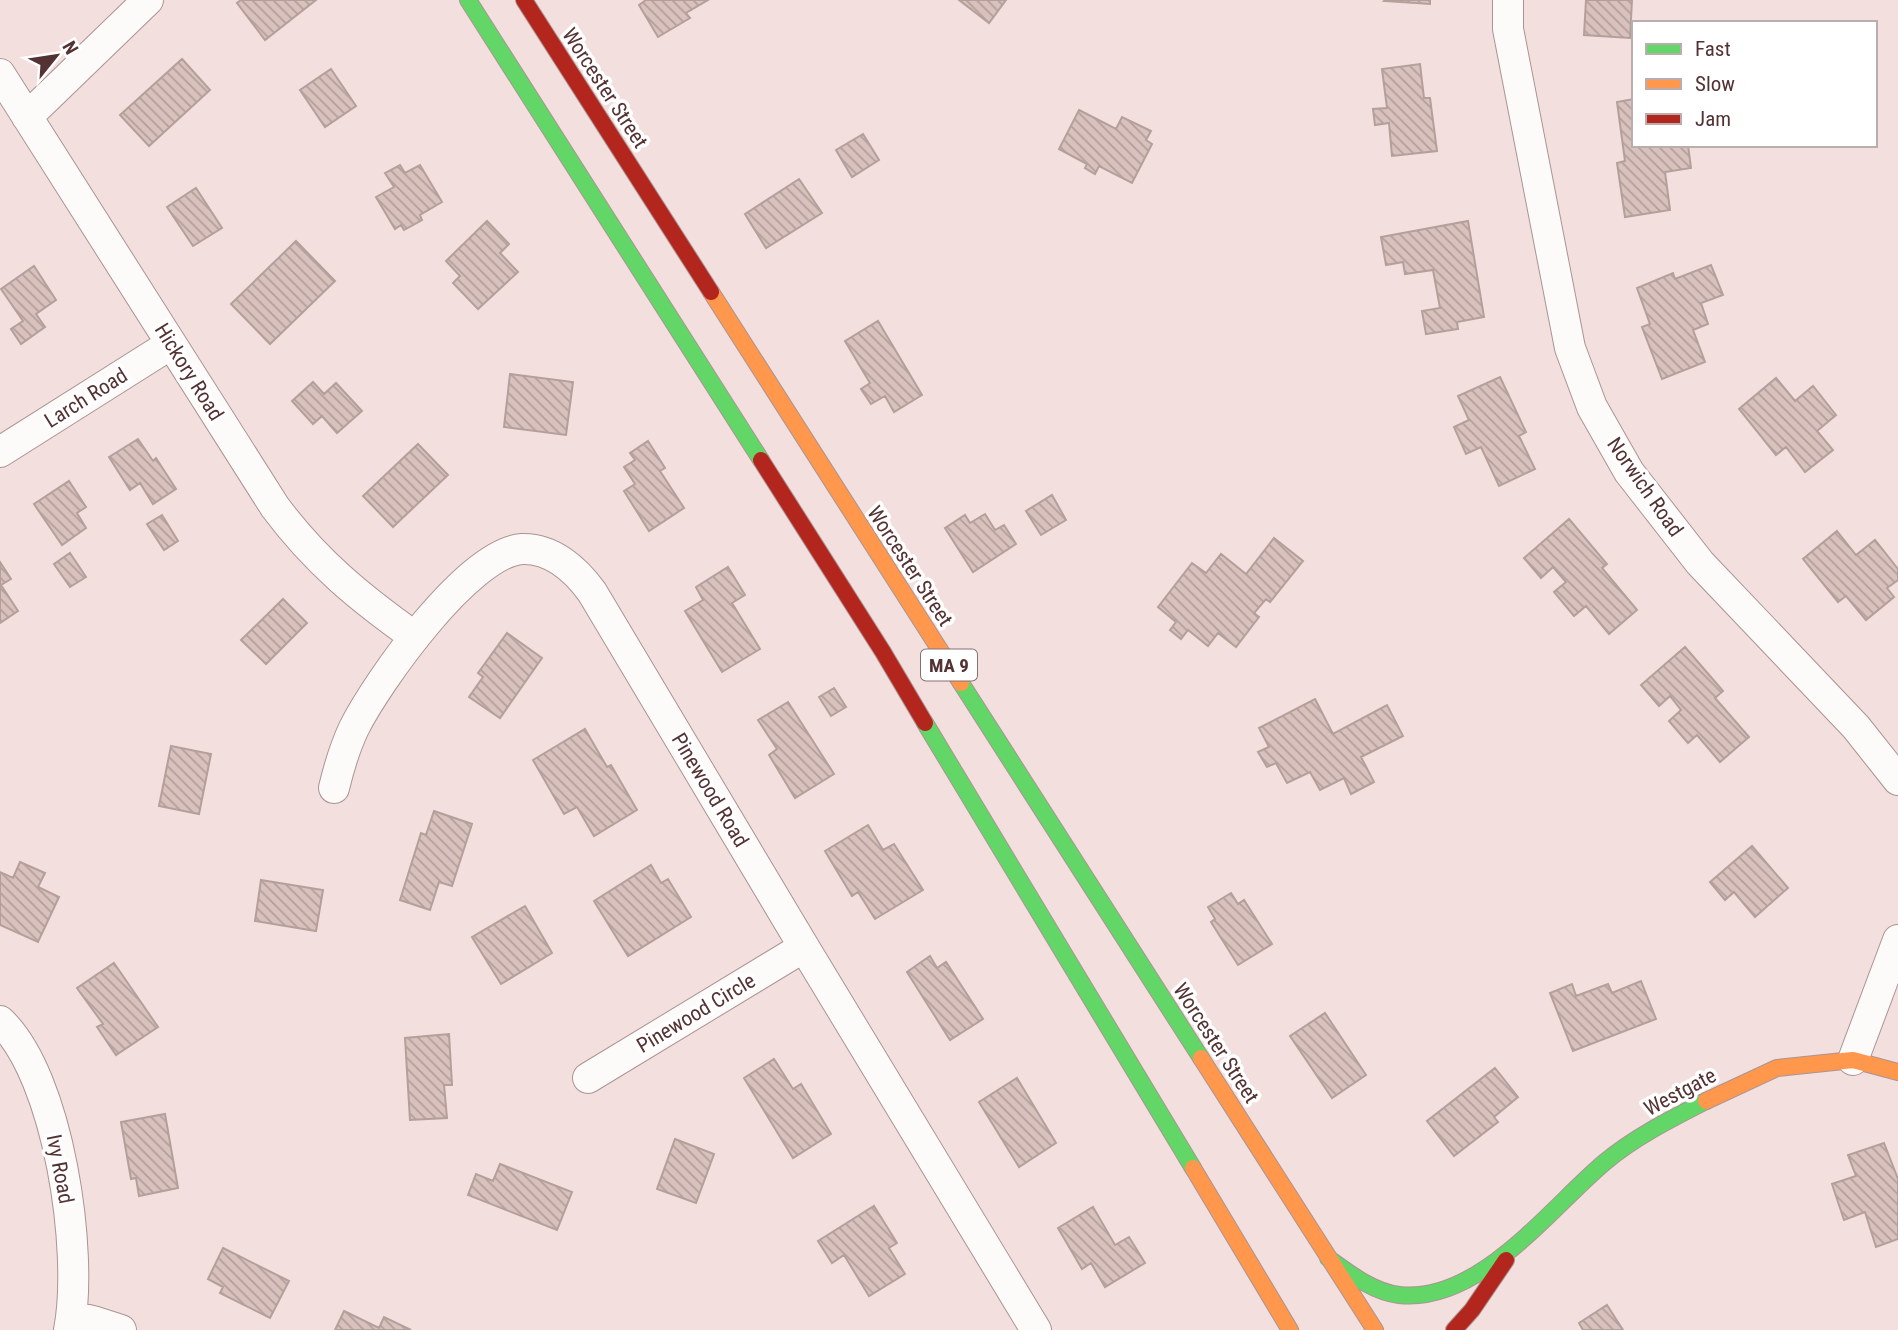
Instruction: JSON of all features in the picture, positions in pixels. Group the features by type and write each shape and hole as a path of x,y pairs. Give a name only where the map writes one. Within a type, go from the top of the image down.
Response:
{"main road":[{"name":"MA 9","path":"468,0 883,652 1290,1330"},
{"name":"Worcester Street","path":"524,0 1375,1330"},
{"name":"Westgate","path":"1328,1258 1370,1285 1396,1294 1417,1295 1441,1290 1470,1276 1517,1244 1605,1163 1635,1141 1714,1097 1777,1068 1853,1060 1898,1072"},
{"name":"Westgate","path":"1454,1330 1472,1310 1517,1244"},
{"path":"1251,1265 1306,1326"}],"street":[{"path":"27,117 148,0"},
{"name":"Norwich Road","path":"1508,0 1508,29 1570,348 1592,407 1629,472 1700,563 1856,727 1898,780"},
{"name":"Hickory Road","path":"0,74 262,488 304,545 353,591 415,637"},
{"name":"Larch Road","path":"0,452 171,344"},
{"name":"Pinewood Road","path":"334,789 345,750 361,714 415,637 457,589 500,556 520,549 555,557 567,564 592,592 1036,1330"},
{"path":"1853,1060 1898,940"},
{"name":"Pinewood Circle","path":"588,1078 804,947"},
{"name":"Ivy Road","path":"0,1021 11,1032 29,1060 42,1090 54,1134 70,1219 74,1276 71,1323"},
{"path":"71,1323 93,1321 121,1330"}],"building":[{"path":"241,0 316,0 265,40 237,3"},
{"path":"646,0 708,0 686,13 690,18 658,37 639,5"},
{"path":"959,0 1006,0 989,23"},
{"path":"1430,0 1430,4 1384,1"},
{"path":"1586,0 1632,0 1630,38 1584,35"},
{"path":"182,59 210,90 149,146 120,115"},
{"path":"1420,64 1424,98 1430,98 1437,151 1392,156 1389,123 1375,125 1373,109 1387,108 1382,69"},
{"path":"331,69 356,106 325,127 300,90"},
{"path":"1632,99 1632,147 1688,147 1691,168 1665,172 1670,210 1625,217 1617,163 1625,161 1617,102"},
{"path":"1079,110 1116,129 1122,117 1151,131 1146,140 1152,144 1132,183 1099,166 1095,174 1085,168 1087,164 1059,149"},
{"path":"863,134 879,160 852,177 836,150"},
{"path":"400,165 405,173 420,165 442,202 420,215 422,220 404,230 401,225 395,229 376,197 394,187 385,173"},
{"path":"799,179 822,213 766,248 745,214"},
{"path":"196,188 222,228 193,246 167,207"},
{"path":"487,221 509,244 500,253 518,272 478,309 453,283 460,276 446,261"},
{"path":"1468,221 1484,317 1457,322 1458,329 1426,334 1422,311 1440,308 1433,270 1405,274 1403,262 1386,265 1381,237"},
{"path":"296,241 335,281 270,344 231,304"},
{"path":"1711,265 1723,295 1701,303 1708,324 1693,330 1705,362 1662,379 1642,327 1650,324 1637,288 1673,273 1675,279"},
{"path":"34,266 56,300 36,314 45,327 21,344 11,329 23,321 1,289"},
{"path":"878,321 922,395 894,412 885,396 871,404 861,389 870,383 845,341"},
{"path":"510,374 573,382 566,435 504,427"},
{"path":"1500,377 1526,432 1519,436 1535,469 1499,486 1481,447 1466,454 1454,427 1469,420 1458,396"},
{"path":"1776,378 1795,401 1813,386 1836,415 1817,431 1833,450 1805,472 1786,447 1776,455 1739,409"},
{"path":"313,382 324,394 336,383 362,411 337,433 322,416 313,424 292,401"},
{"path":"138,439 153,461 156,458 176,489 153,504 140,483 130,490 109,457"},
{"path":"648,441 665,468 660,471 684,508 649,531 624,491 635,484 624,467 635,460 630,453"},
{"path":"418,444 448,475 393,527 363,496"},
{"path":"69,481 86,507 77,513 86,528 62,545 34,504"},
{"path":"1052,495 1066,520 1041,535 1026,511"},
{"path":"985,514 995,530 1004,525 1016,544 973,572 945,528 965,515 970,523"},
{"path":"162,515 178,541 164,550 147,524"},
{"path":"1569,519 1607,564 1602,568 1637,610 1609,634 1586,606 1574,616 1554,592 1566,582 1553,567 1541,578 1524,558"},
{"path":"1837,531 1856,555 1875,540 1898,569 1898,580 1887,588 1894,597 1866,620 1846,596 1838,602 1803,559"},
{"path":"1274,538 1303,561 1270,602 1266,599 1254,613 1259,617 1236,647 1218,633 1208,646 1188,630 1181,639 1170,630 1176,622 1158,607 1192,563 1206,573 1221,554 1246,574"},
{"path":"70,553 86,577 70,587 54,564"},
{"path":"0,562 11,579 1,585 18,611 0,623"},
{"path":"728,567 745,595 732,603 760,649 722,672 685,611 703,600 696,587"},
{"path":"283,599 307,623 266,664 241,640"},
{"path":"507,633 542,658 500,718 469,697 483,677 478,673"},
{"path":"1685,647 1723,691 1715,698 1749,737 1720,762 1697,735 1688,743 1669,721 1681,710 1670,696 1659,706 1641,685"},
{"path":"834,688 846,707 831,716 819,697"},
{"path":"1315,699 1333,734 1387,705 1403,736 1361,757 1374,782 1351,794 1344,778 1320,790 1310,772 1287,783 1276,763 1267,767 1258,752 1269,747 1259,728"},
{"path":"788,702 834,774 795,798 769,755 777,749 758,720"},
{"path":"585,729 607,767 611,765 637,810 594,836 577,807 564,814 533,760"},
{"path":"171,746 211,754 199,814 159,806"},
{"path":"434,811 472,824 452,886 439,882 430,910 400,900 421,833 426,835"},
{"path":"868,825 883,850 894,844 923,890 875,919 858,892 852,896 825,851"},
{"path":"1752,846 1788,888 1755,917 1734,892 1725,900 1710,882"},
{"path":"20,862 45,873 38,887 59,897 38,942 0,925 0,872 13,878"},
{"path":"651,865 661,883 668,879 691,917 628,956 594,901"},
{"path":"261,880 323,890 316,931 255,921"},
{"path":"1231,893 1238,904 1244,900 1272,944 1238,965 1211,922 1215,919 1208,907"},
{"path":"525,906 552,953 501,984 472,937"},
{"path":"930,956 937,968 946,962 983,1019 950,1040 907,972"},
{"path":"114,963 158,1027 116,1055 97,1027 103,1024 77,988"},
{"path":"1641,981 1656,1019 1573,1051 1550,993 1572,984 1576,996 1608,984 1612,993"},
{"path":"1325,1013 1366,1075 1332,1098 1290,1036"},
{"path":"449,1034 452,1085 444,1085 447,1118 410,1120 405,1038"},
{"path":"774,1059 793,1089 801,1084 831,1134 793,1158 744,1078"},
{"path":"1495,1068 1518,1097 1494,1117 1498,1122 1454,1156 1427,1121"},
{"path":"1017,1078 1056,1143 1019,1167 979,1102"},
{"path":"165,1114 178,1188 139,1196 136,1178 131,1179 121,1122"},
{"path":"675,1139 714,1154 696,1203 657,1189"},
{"path":"1884,1143 1898,1179 1898,1239 1876,1247 1865,1212 1844,1220 1832,1184 1856,1176 1848,1155"},
{"path":"500,1164 572,1192 557,1230 468,1195 476,1174 493,1181"},
{"path":"874,1206 897,1243 889,1248 905,1274 869,1296 844,1255 832,1263 818,1241"},
{"path":"1093,1207 1115,1245 1129,1237 1145,1263 1105,1287 1091,1263 1082,1269 1058,1228"},
{"path":"223,1248 289,1281 270,1318 220,1293 223,1287 208,1279"},
{"path":"1607,1305 1623,1330 1583,1330 1579,1323"},
{"path":"344,1311 379,1328 384,1317 411,1330 335,1330"}],"traffic: fast":[{"path":"468,0 761,460"},
{"path":"961,683 1201,1058"},
{"path":"925,723 1193,1168"},
{"path":"1328,1258 1362,1281 1389,1293 1429,1294 1457,1284 1485,1269 1511,1249 1605,1162 1629,1144 1706,1101"}],"traffic: slow":[{"path":"711,292 961,683"},
{"path":"1201,1058 1375,1330"},
{"path":"1706,1101 1777,1068 1853,1060 1898,1072"},
{"path":"1193,1168 1290,1330"}],"traffic: jam":[{"path":"524,0 711,292"},
{"path":"761,460 925,723"},
{"path":"1454,1330 1472,1310 1506,1260"}]}
